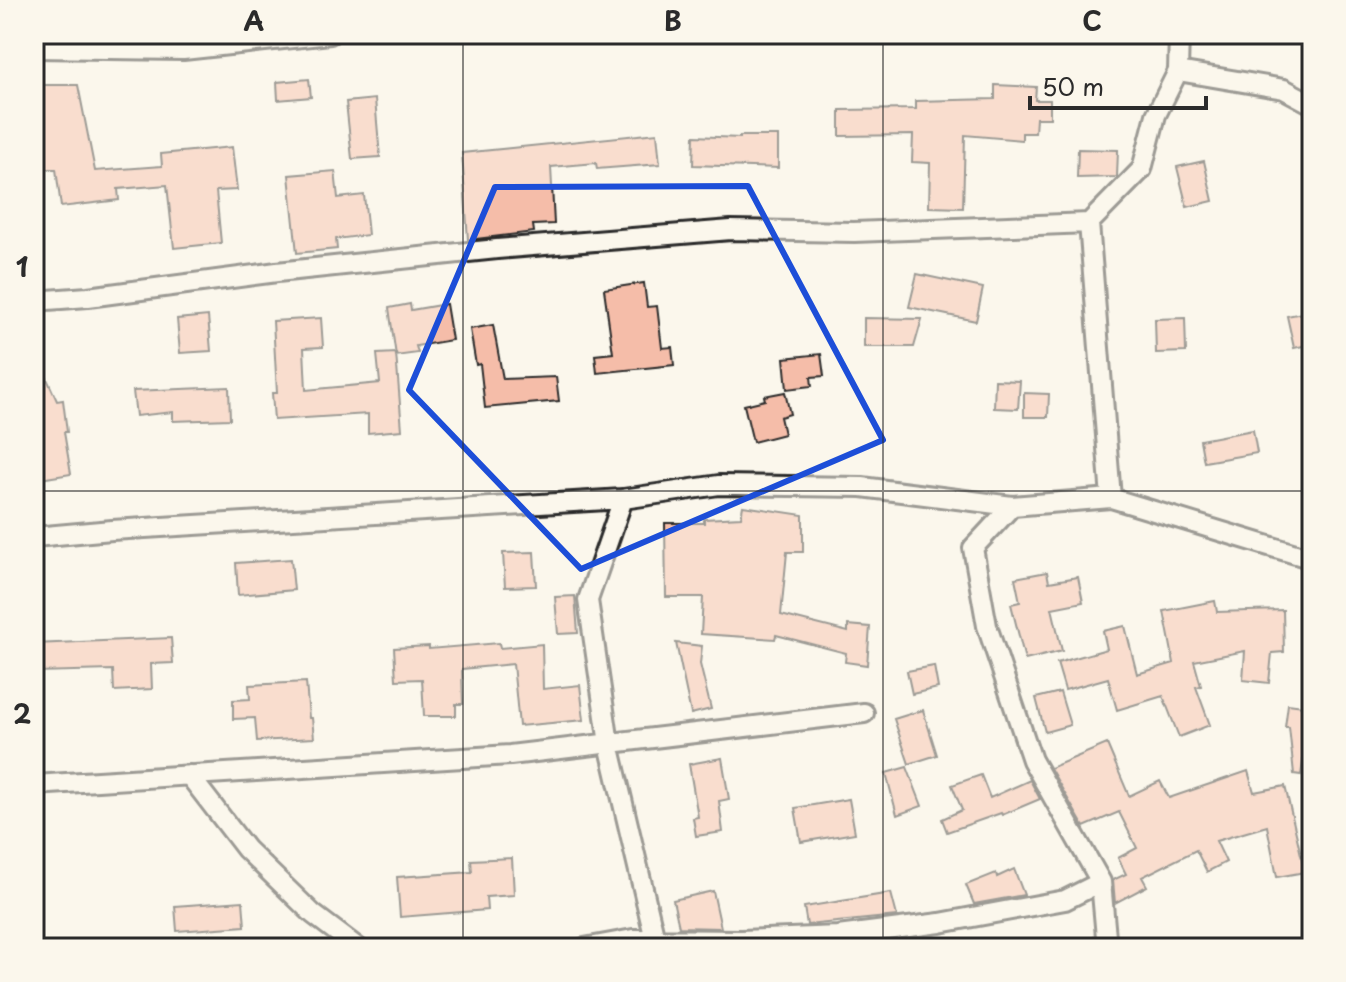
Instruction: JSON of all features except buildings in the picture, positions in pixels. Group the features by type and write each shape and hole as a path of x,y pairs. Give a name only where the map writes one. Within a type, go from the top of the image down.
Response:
{"street":[{"path":"34,48 183,50 330,34"},
{"path":"34,301 497,249 731,230 854,232 1089,223 1142,169 1156,115 1178,71 1179,34"},
{"path":"1178,71 1284,89 1312,104"},
{"path":"1089,223 1111,498"},
{"path":"34,537 623,499 719,485 862,487 1012,506 1111,498 1312,559"},
{"path":"623,499 588,600 609,744 657,944"},
{"path":"1012,506 973,548 987,626 1032,760 1101,882 1107,948"},
{"path":"34,785 510,755 864,713"},
{"path":"189,775 246,849 313,914 358,948"},
{"path":"584,948 633,939 657,944 838,936 926,925 1065,900 1101,882"}],"highlighted area":[{"path":"748,186 883,440 581,569 409,390 495,187"}]}
